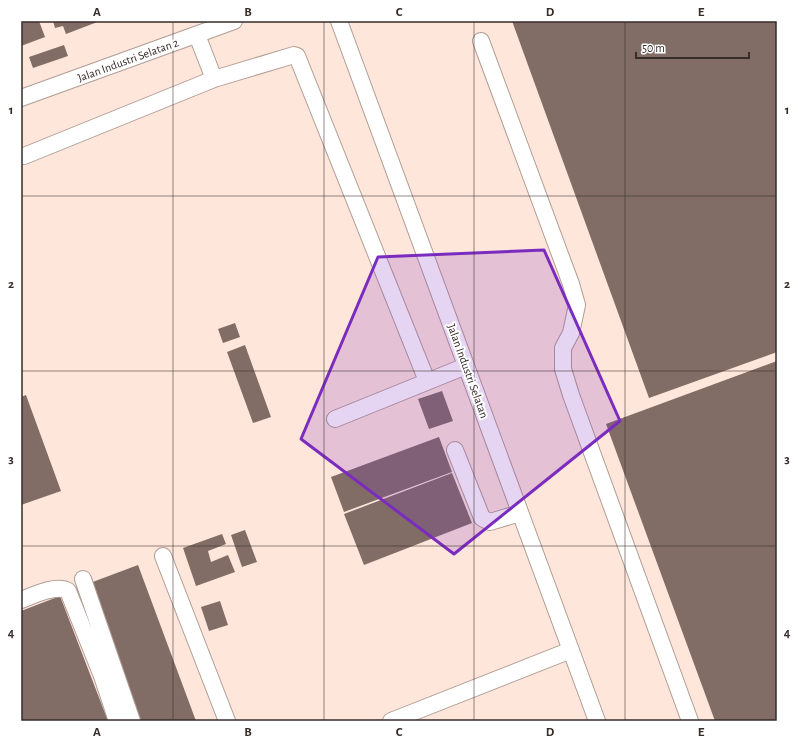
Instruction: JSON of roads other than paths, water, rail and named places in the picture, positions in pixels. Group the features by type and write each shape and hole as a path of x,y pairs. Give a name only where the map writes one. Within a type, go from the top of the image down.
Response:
{"street":[{"name":"Jalan Industri Selatan 2","path":"21,98 234,21"},
{"name":"Jalan Industri Selatan","path":"339,21 597,721"},
{"path":"197,35 214,79"},
{"path":"481,41 578,305 572,333 563,348 563,369 569,389 690,721"},
{"path":"24,156 214,79 294,54 299,58 427,381"},
{"path":"335,419 466,366"},
{"path":"455,450 482,518 490,522 520,513"},
{"path":"163,556 227,721"},
{"path":"82,580 132,721"},
{"path":"21,600 57,589 63,588 68,591 118,721"},
{"path":"391,721 571,650"}]}
